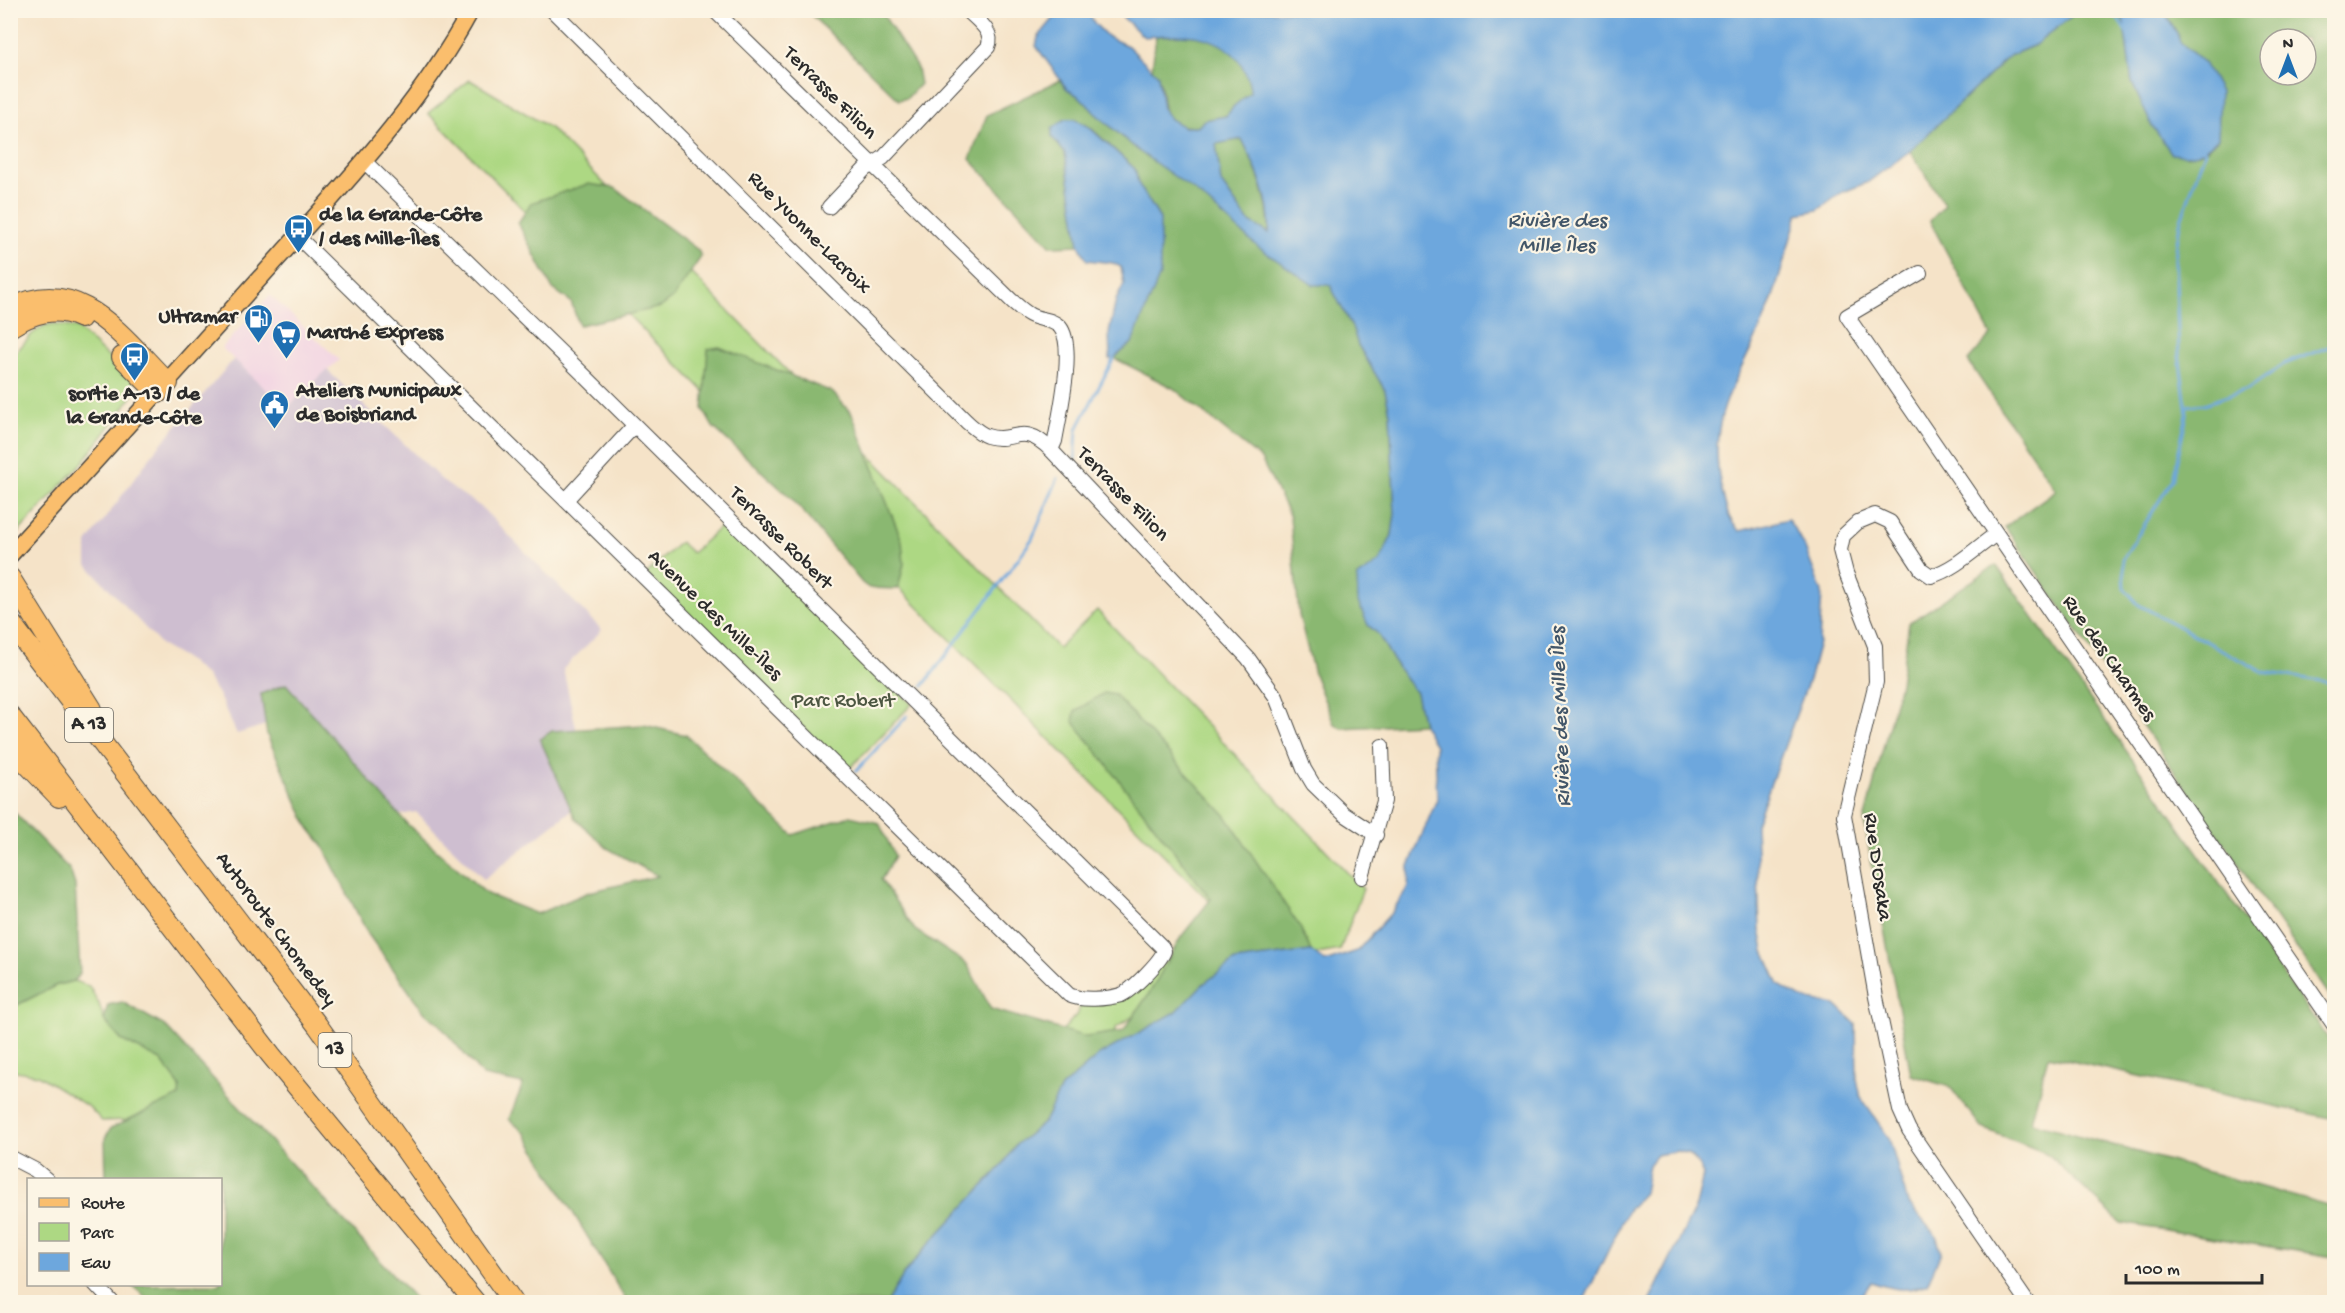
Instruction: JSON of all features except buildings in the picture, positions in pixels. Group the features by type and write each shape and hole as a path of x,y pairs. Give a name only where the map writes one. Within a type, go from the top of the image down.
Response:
{"highway":[{"path":"10,309 33,299 49,297 84,305 102,317 163,388"},
{"path":"10,327 42,312 58,311 74,315 94,328 163,388"},
{"path":"10,578 168,828"},
{"name":"Autoroute Chomedey","path":"10,622 318,1026 513,1302"},
{"name":"13","path":"10,716 329,1128 474,1302"},
{"path":"10,746 129,871"}],"main road":[{"path":"13,551 163,388 364,161 423,90 471,10"}],"street":[{"name":"Rue Yvonne-Lacroix","path":"552,10 974,428 991,437 1027,435 1038,440 1050,450"},
{"name":"Terrasse Filion","path":"714,10 1012,301 1031,315 1056,323 1061,327 1067,344 1065,377 1055,441 1050,450 1248,658 1276,697 1304,769 1313,784 1344,814 1376,835"},
{"path":"829,207 871,165 881,160 988,47 990,40 988,32 967,10"},
{"name":"Terrasse Robert","path":"364,161 1164,950"},
{"name":"Avenue des Mille-Îles","path":"298,237 1069,994 1081,998 1121,994 1151,969 1164,950"},
{"name":"Rue des Charmes","path":"1920,273 1847,316 2334,1025"},
{"path":"566,500 634,426"},
{"name":"Rue D'Osaka","path":"1996,534 1956,564 1941,573 1930,576 1921,569 1890,522 1882,518 1875,515 1858,522 1843,536 1840,550 1846,573 1875,646 1876,682 1844,815 1876,997 1900,1110 1909,1130 2021,1300"},
{"path":"1362,877 1384,801 1383,746"},
{"path":"10,1157 46,1178"},
{"path":"97,1286 112,1302"}],"shaded area":[{"path":"270,295 339,360 286,409 222,348"},
{"path":"234,359 286,409 327,370 445,483 481,507 602,630 563,669 591,795 484,879 416,812 368,821 272,723 237,734 218,694 206,676 190,662 162,646 87,565 87,543 154,452"}],"green space":[{"path":"2122,10 2132,83 2187,156 2205,151 2218,138 2204,63 2180,42 2164,11 2334,11 2334,1002 2005,527 2056,490 1968,361 1991,335 1930,221 1945,205 1910,151 2009,56 2035,45 2073,15 2094,11"},
{"path":"807,11 881,11 917,68 920,84 907,98 899,100"},
{"path":"1191,35 1216,41 1231,52 1245,71 1250,93 1226,116 1204,120 1199,127 1183,126 1172,122 1164,106 1158,78 1152,70 1156,36"},
{"path":"470,80 550,128 1058,648 1097,610 1363,889 1340,950 1270,962 428,113"},
{"path":"1060,80 1067,89 1080,97 1140,152 1330,285 1353,329 1358,345 1385,390 1390,413 1395,514 1392,535 1380,561 1357,578 1368,625 1378,634 1416,693 1423,724 1341,728 1334,724 1314,674 1299,615 1290,517 1261,459 1173,388 1114,358 1132,343 1160,219 1138,183 1135,169 1090,127 1074,119 1065,119 1052,137 1065,153 1079,245 1051,246 970,159 987,115"},
{"path":"1242,139 1265,197 1269,234 1248,221 1221,183 1216,144"},
{"path":"588,184 615,188 698,250 701,257 673,298 661,307 579,325 571,302 552,288 518,223 531,203"},
{"path":"52,324 77,328 133,380 134,394 84,461 11,540 10,359 32,334"},
{"path":"719,347 832,392 852,414 902,541 904,564 898,589 869,588 862,583 793,500 713,427 703,409 708,349"},
{"name":"Parc Robert","path":"726,522 912,704 847,771 646,574 680,542 692,553"},
{"path":"1996,565 2334,1047 2334,1119 2048,1056 2031,1122 2332,1207 2334,1257 2121,1223 2046,1153 1982,1128 1950,1087 1911,1075 1864,821 1900,683 1909,623"},
{"path":"286,684 408,825 487,894 537,914 589,892 658,876 607,848 575,818 540,739 552,731 644,725 686,735 793,835 850,816 879,823 895,856 881,880 915,930 967,964 991,1009 1086,1037 1123,1031 1150,992 1181,937 1211,899 1073,721 1075,711 1104,693 1115,695 1226,816 1300,927 1311,951 1235,961 1202,985 1176,1012 1099,1055 1061,1088 1044,1122 1016,1145 1002,1166 928,1245 904,1274 887,1302 627,1302 525,1133 509,1119 523,1084 483,1076 438,1023 424,1012 368,934 322,844 309,828 267,735 261,694"},
{"path":"11,809 70,870 75,885 80,974 74,981 57,985 11,1008"},
{"path":"1177,949 1147,1006 1116,1028 1114,1034 1035,1061 1078,1013 1081,1003 1118,999 1159,967"},
{"path":"74,981 89,986 99,1004 104,1020 121,1040 161,1060 180,1086 179,1097 127,1120 102,1121 89,1107 38,1075 11,1070 11,1008 57,985"},
{"path":"122,1002 165,1026 418,1302 152,1302 132,1286 222,1286 222,1178 106,1178 105,1138 111,1128 179,1096 180,1086 161,1060 121,1040 104,1020 108,1005"}],"water":[{"name":"Rivière des Mille Îles","path":"1060,11 1087,11 1095,24 1108,37 1128,46 1158,75 1163,109 1170,119 1184,127 1198,127 1204,120 1226,116 1250,93 1248,79 1242,66 1223,46 1211,40 1185,35 1144,37 1116,11 2094,11 2073,15 2035,45 2009,56 1910,151 1868,182 1841,193 1818,210 1798,214 1770,305 1726,403 1717,445 1723,495 1733,523 1740,531 1788,519 1803,543 1822,592 1819,643 1810,677 1756,824 1760,929 1764,951 1779,985 1803,999 1836,1005 1856,1024 1857,1079 1861,1098 1889,1138 1908,1203 1937,1237 1941,1253 1927,1284 1899,1289 1871,1282 1858,1302 1649,1302 1696,1206 1703,1175 1697,1162 1688,1154 1677,1151 1657,1155 1649,1165 1644,1193 1628,1210 1583,1302 887,1302 904,1274 928,1245 1002,1166 1016,1145 1044,1122 1061,1088 1099,1055 1176,1012 1202,985 1235,961 1311,951 1325,962 1357,951 1392,912 1408,887 1409,866 1437,799 1435,746 1423,724 1416,693 1378,634 1368,625 1358,602 1357,578 1380,561 1392,535 1395,514 1390,413 1385,390 1358,345 1353,329 1330,285 1313,285 1258,247 1195,191 1140,152 1080,97 1067,89 1036,46 1038,37","holes":["1242,139 1265,197 1269,233 1248,221 1221,183 1216,144"]},
{"path":"2122,11 2164,11 2180,42 2204,63 2220,92 2218,138 2202,151 2186,155 2172,154 2151,124 2132,83"},
{"path":"1065,119 1074,119 1089,127 1135,169 1138,183 1160,219 1160,275 1132,343 1110,359 1109,333 1116,300 1124,284 1121,267 1113,263 1087,260 1079,245 1065,153 1052,137 1052,129"}],"waterway":[{"path":"2112,10 2127,33"},
{"path":"2203,148 2205,151 2180,223 2175,258 2179,354 2187,414 2173,479 2123,559 2125,589 2139,605 2263,672 2328,682 2334,690"},
{"path":"2186,406 2204,404 2248,389 2284,364 2334,345"},
{"path":"1075,464 1077,429 1114,358"},
{"path":"923,686 1032,539 1058,478"},
{"path":"856,771 907,716"}],"place":[{"name":"de la Grande-Côte / des Mille-Îles","path":"298,254"},
{"name":"Ultramar","path":"258,344"},
{"name":"Marché Express","path":"286,360"},
{"name":"sortie A-13 / de la Grande-Côte","path":"134,382"},
{"name":"Ateliers Municipaux de Boisbriand","path":"275,430"}]}
